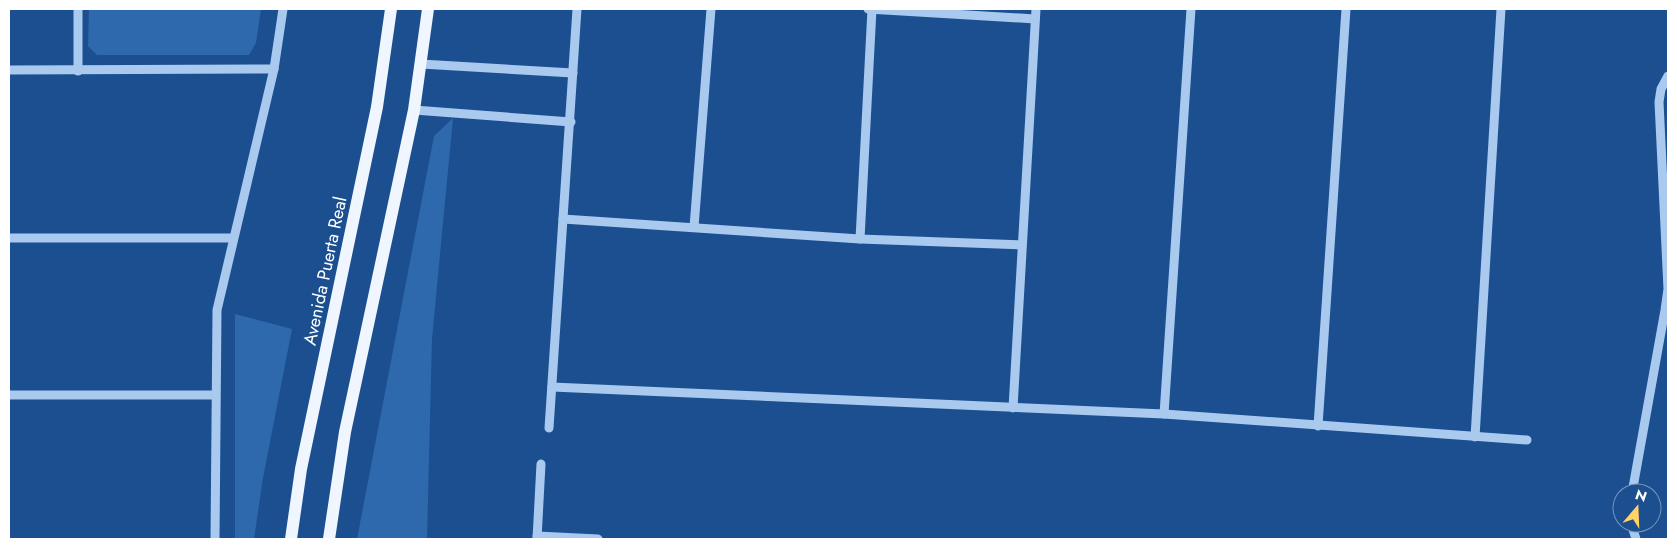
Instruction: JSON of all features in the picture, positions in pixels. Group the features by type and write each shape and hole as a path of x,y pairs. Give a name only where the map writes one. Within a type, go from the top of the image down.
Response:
{"main road":[{"name":"Avenida Puerta Real","path":"291,539 301,469 377,107 390,9"},
{"path":"329,539 345,432 414,110 428,9"}],"street":[{"path":"78,9 78,71"},
{"path":"215,539 217,310 274,69 282,9"},
{"path":"549,428 571,122 577,9"},
{"path":"694,227 711,9"},
{"path":"866,9 1035,19"},
{"path":"860,239 872,9"},
{"path":"1014,408 1036,9"},
{"path":"1164,414 1191,9"},
{"path":"1318,426 1346,9"},
{"path":"1475,437 1502,9"},
{"path":"421,64 573,73"},
{"path":"9,70 274,69"},
{"path":"1634,483 1667,310 1668,289 1659,102 1661,88 1668,76"},
{"path":"414,110 571,122"},
{"path":"563,219 860,239 1022,245"},
{"path":"9,238 233,238"},
{"path":"552,387 1164,414 1527,440"},
{"path":"9,395 216,395"},
{"path":"541,464 537,538 598,539"}],"shaded area":[{"path":"89,9 261,9 256,43 249,55 97,55 88,46"},
{"path":"453,118 432,339 427,539 357,539 434,136"},
{"path":"235,314 292,329 263,478 254,539 235,539"}]}
